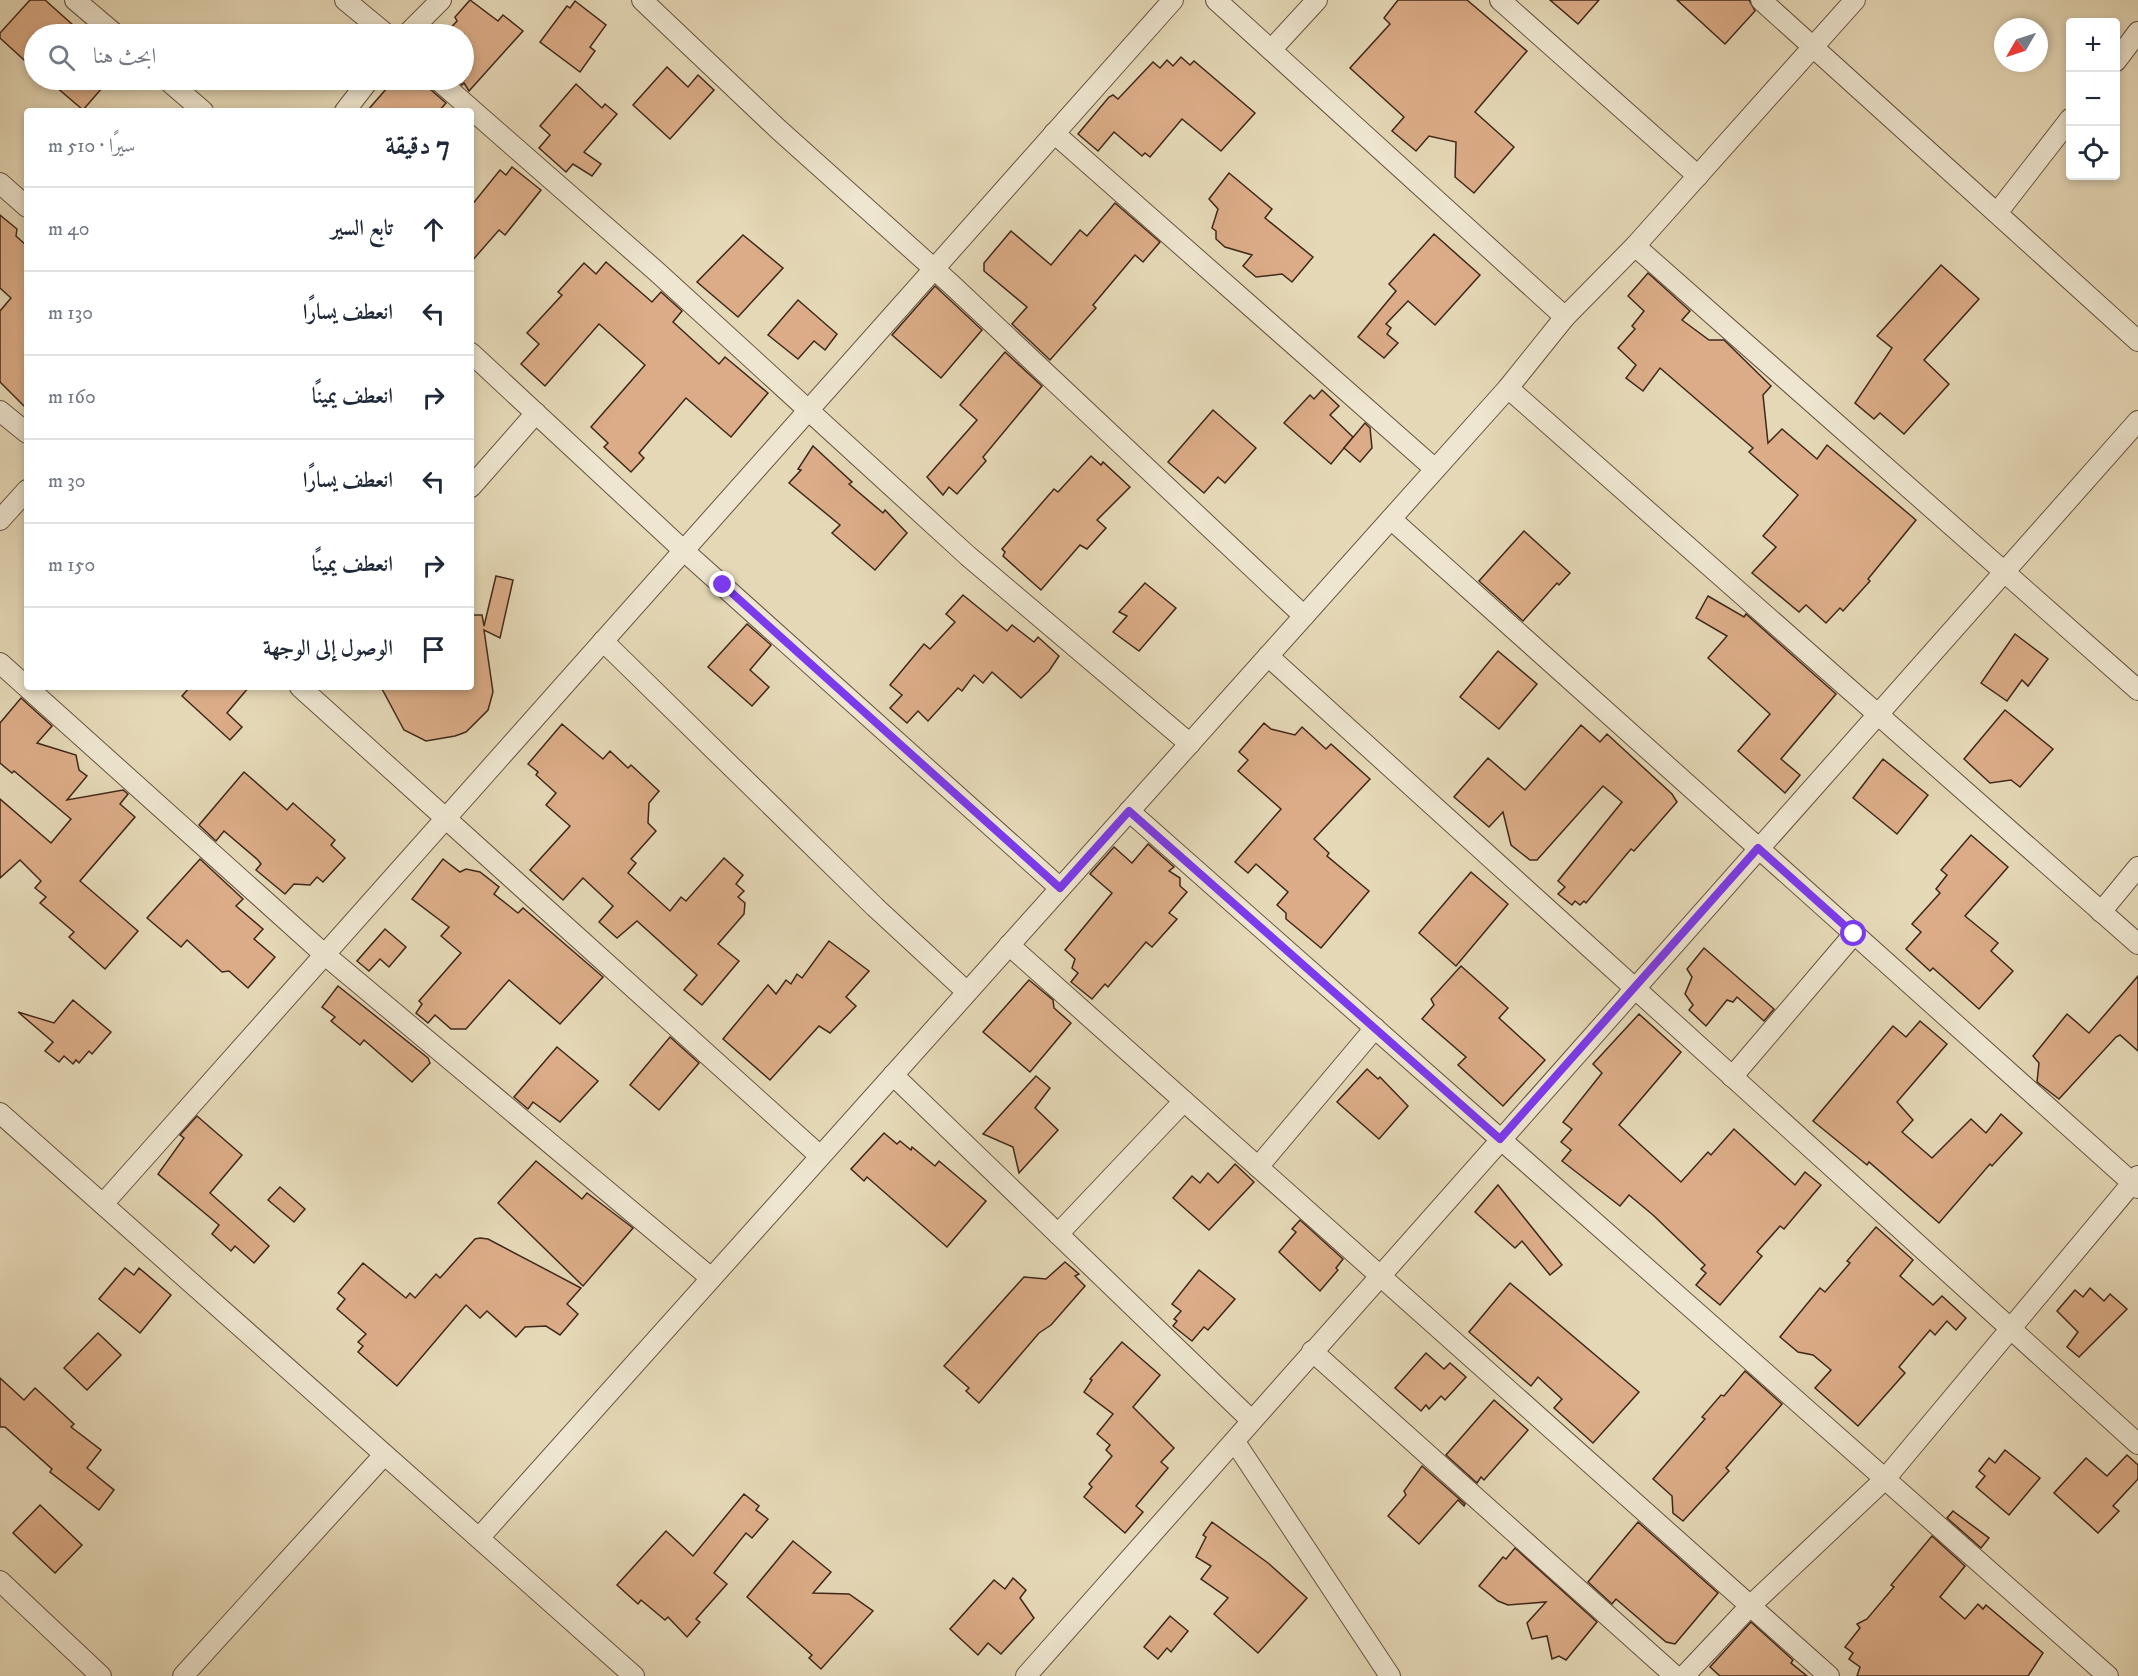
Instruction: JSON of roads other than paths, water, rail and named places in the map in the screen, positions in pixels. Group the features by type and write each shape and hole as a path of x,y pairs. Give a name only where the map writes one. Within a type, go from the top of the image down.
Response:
{"street":[{"path":"75,0 103,24"},
{"path":"345,0 374,24"},
{"path":"418,24 441,0"},
{"path":"642,0 778,129 933,268 1304,616"},
{"path":"103,1204 1173,0"},
{"path":"1216,0 1565,317"},
{"path":"1271,50 1317,0"},
{"path":"1500,0 1698,176"},
{"path":"1761,0 2138,341"},
{"path":"479,1538 1508,388 1565,317 1635,246 1855,0"},
{"path":"2120,55 2138,32"},
{"path":"179,90 200,108"},
{"path":"347,108 361,90"},
{"path":"449,90 470,108"},
{"path":"474,112 656,271 968,556 1190,744"},
{"path":"1997,213 2066,124"},
{"path":"1054,133 1435,469"},
{"path":"0,183 24,204"},
{"path":"1635,246 2138,690"},
{"path":"474,356 683,550 1060,888"},
{"path":"1508,388 2138,944"},
{"path":"0,411 24,431"},
{"path":"474,484 536,413"},
{"path":"1026,1676 1235,1442 1251,1420 1378,1276 2138,421"},
{"path":"0,520 24,493"},
{"path":"1390,519 1854,934 2136,1182 1885,1479 1750,1606 1684,1676"},
{"path":"603,641 875,907 967,992"},
{"path":"1268,656 2138,1444"},
{"path":"0,663 24,685"},
{"path":"30,690 324,954 711,1278"},
{"path":"303,690 820,1156"},
{"path":"1129,811 2108,1676"},
{"path":"2101,912 2138,867"},
{"path":"1732,1077 1854,934"},
{"path":"1009,945 1829,1676"},
{"path":"1258,1167 1375,1029"},
{"path":"893,1075 1251,1420"},
{"path":"1058,1234 1184,1101"},
{"path":"0,1113 634,1676"},
{"path":"1312,1351 1676,1676"},
{"path":"1235,1442 1390,1676"},
{"path":"183,1676 384,1455"},
{"path":"0,1581 101,1676"}]}
